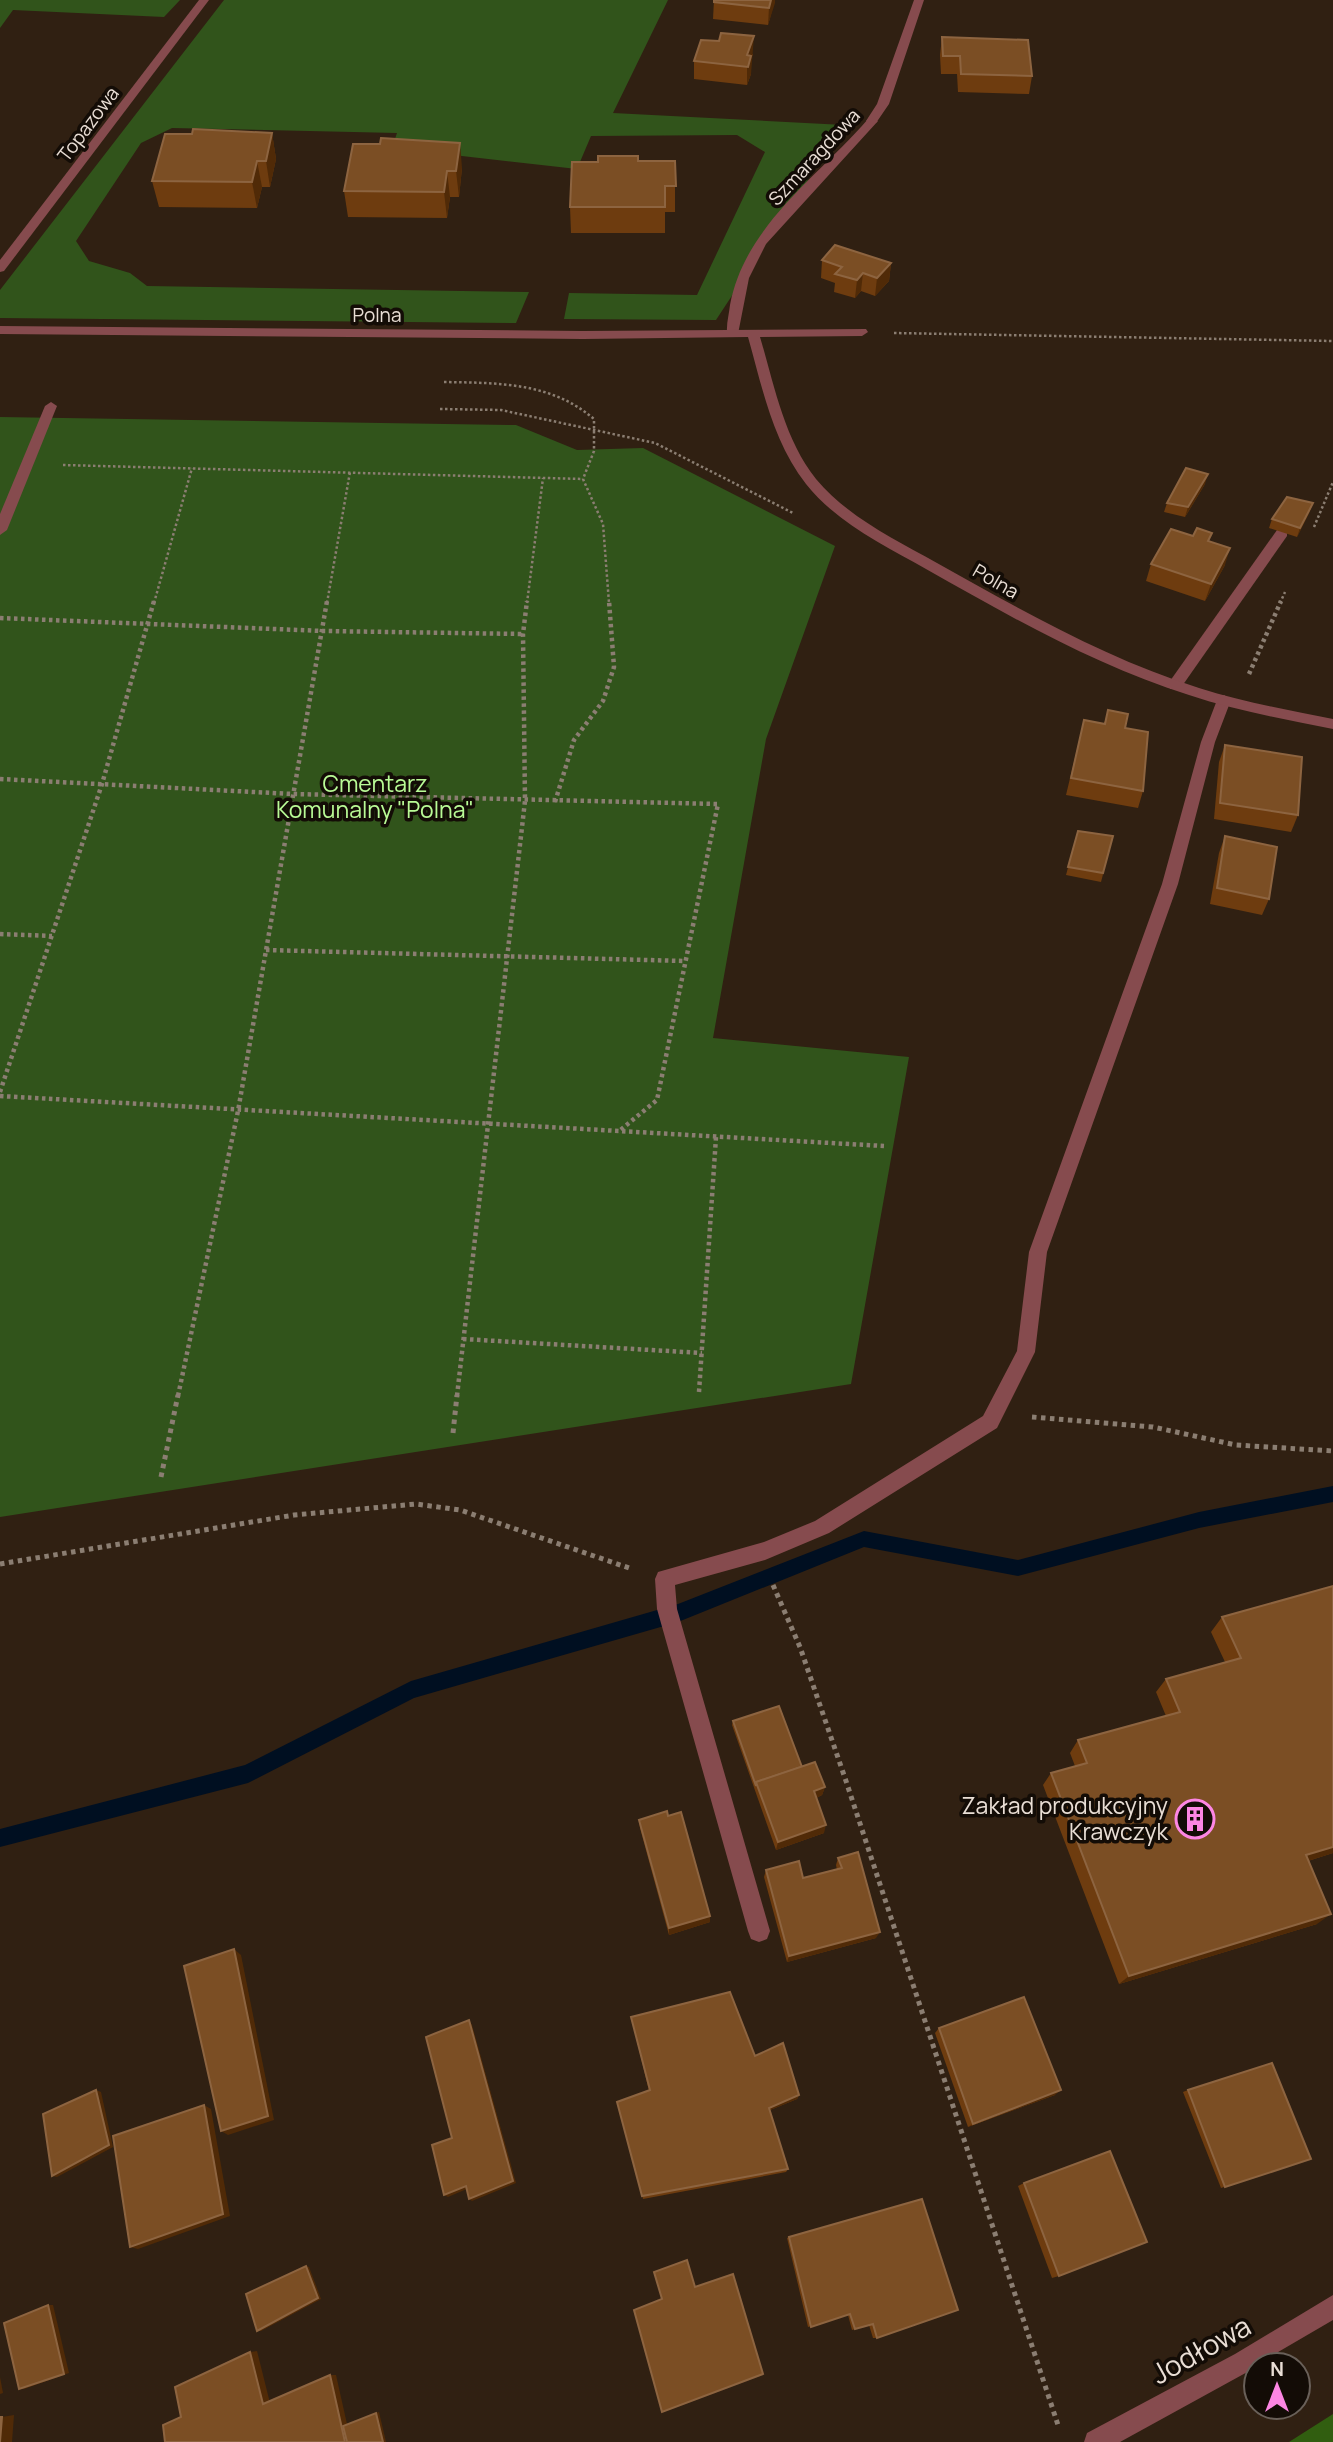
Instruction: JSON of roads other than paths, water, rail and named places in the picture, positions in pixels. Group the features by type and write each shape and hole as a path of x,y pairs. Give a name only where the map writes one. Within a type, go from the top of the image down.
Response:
{"street":[{"name":"Topazowa","path":"0,268 204,0"},
{"name":"Szmaragdowa","path":"732,334 741,285 751,259 777,223 849,150 872,121 883,104 919,0"},
{"name":"Polna","path":"0,330 732,334 862,332"},
{"name":"Polna","path":"753,334 786,438 811,481 850,517 1039,627 1175,685 1224,700 1333,724"},
{"path":"0,530 51,407"},
{"path":"1175,685 1282,533"},
{"path":"759,1931 669,1615 665,1579 765,1552 822,1527 878,1495 990,1422 1027,1352 1038,1252 1166,897 1193,807 1208,742 1224,700"},
{"name":"Jodłowa","path":"1096,2442 1243,2362 1333,2307"}],"waterway":[{"path":"0,1838 248,1774 411,1690 678,1613 864,1539 1018,1568 1199,1520 1333,1494"}],"place":[{"name":"Zakład produkcyjny Krawczyk","path":"1195,1819"}],"park label":[{"name":"Cmentarz Komunalny \"Polna\"","path":"375,797"}]}
